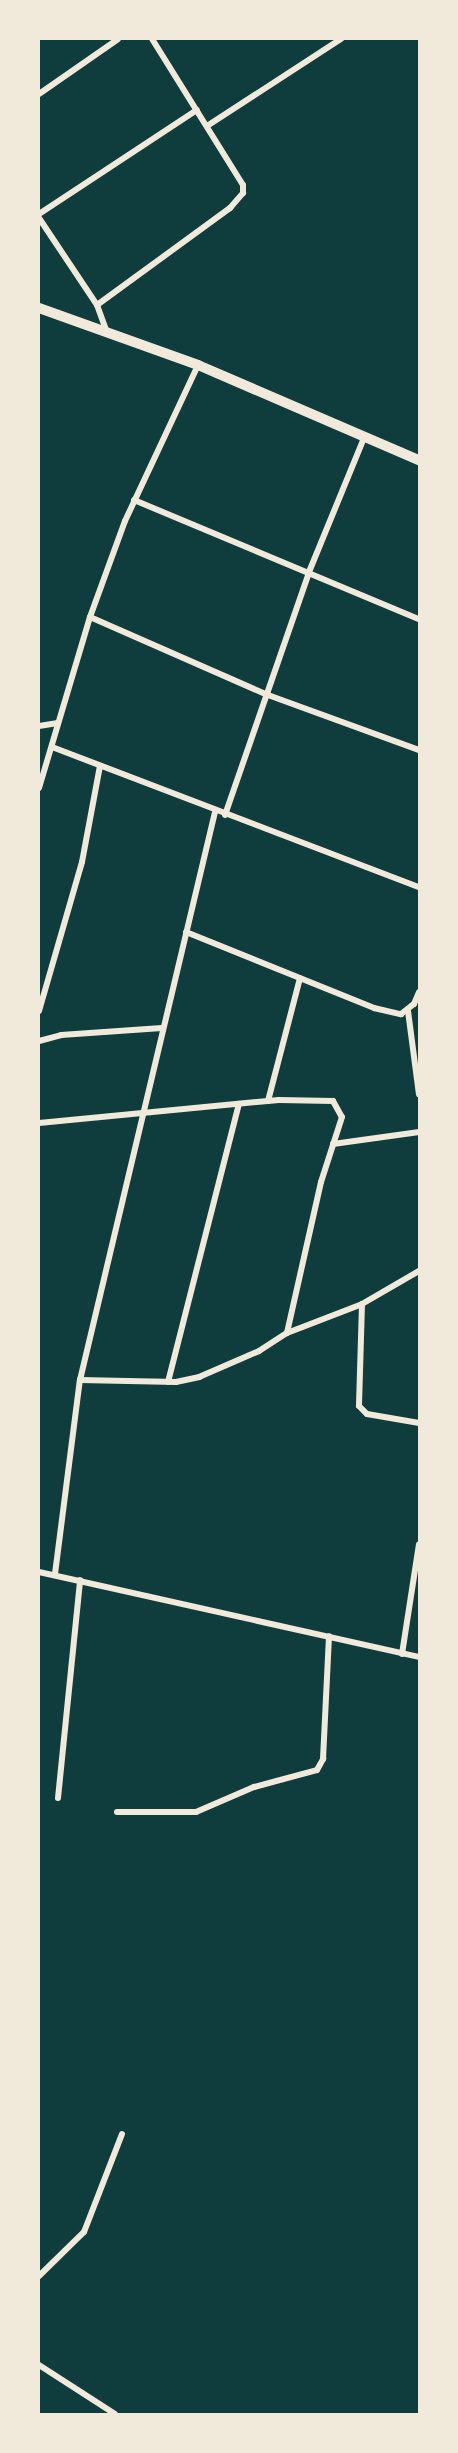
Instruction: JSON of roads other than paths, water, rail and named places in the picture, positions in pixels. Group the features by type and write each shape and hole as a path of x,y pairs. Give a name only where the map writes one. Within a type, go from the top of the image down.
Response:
{"street":[{"path":"39,94 118,39"},
{"path":"97,305 242,197 243,185 152,39"},
{"path":"207,126 341,39"},
{"path":"107,332 97,305 39,216 197,110"},
{"path":"39,308 198,365 419,460"},
{"path":"39,788 90,617 134,500 198,365"},
{"path":"225,815 309,572 364,438"},
{"path":"134,500 419,619"},
{"path":"90,617 268,695 419,750"},
{"path":"39,726 58,723"},
{"path":"52,747 215,812 419,887"},
{"path":"39,1011 80,874 100,766"},
{"path":"55,1574 80,1380 140,1114 215,812"},
{"path":"186,932 374,1008 401,1014 408,1011 419,992"},
{"path":"268,1101 300,978"},
{"path":"408,1011 419,1094"},
{"path":"39,1041 61,1035 162,1028"},
{"path":"40,1125 268,1101 333,1101 342,1117 333,1144 287,1333"},
{"path":"168,1382 238,1104"},
{"path":"333,1144 419,1132"},
{"path":"80,1380 168,1382 199,1377 259,1351 287,1333 362,1304 419,1271"},
{"path":"362,1304 359,1406 367,1414 419,1423"},
{"path":"402,1654 419,1544"},
{"path":"39,1572 419,1656"},
{"path":"58,1798 80,1580"},
{"path":"117,1812 196,1812 254,1787 318,1770 322,1760 329,1636"},
{"path":"39,2276 84,2232 122,2134"},
{"path":"39,2365 115,2414"}]}
